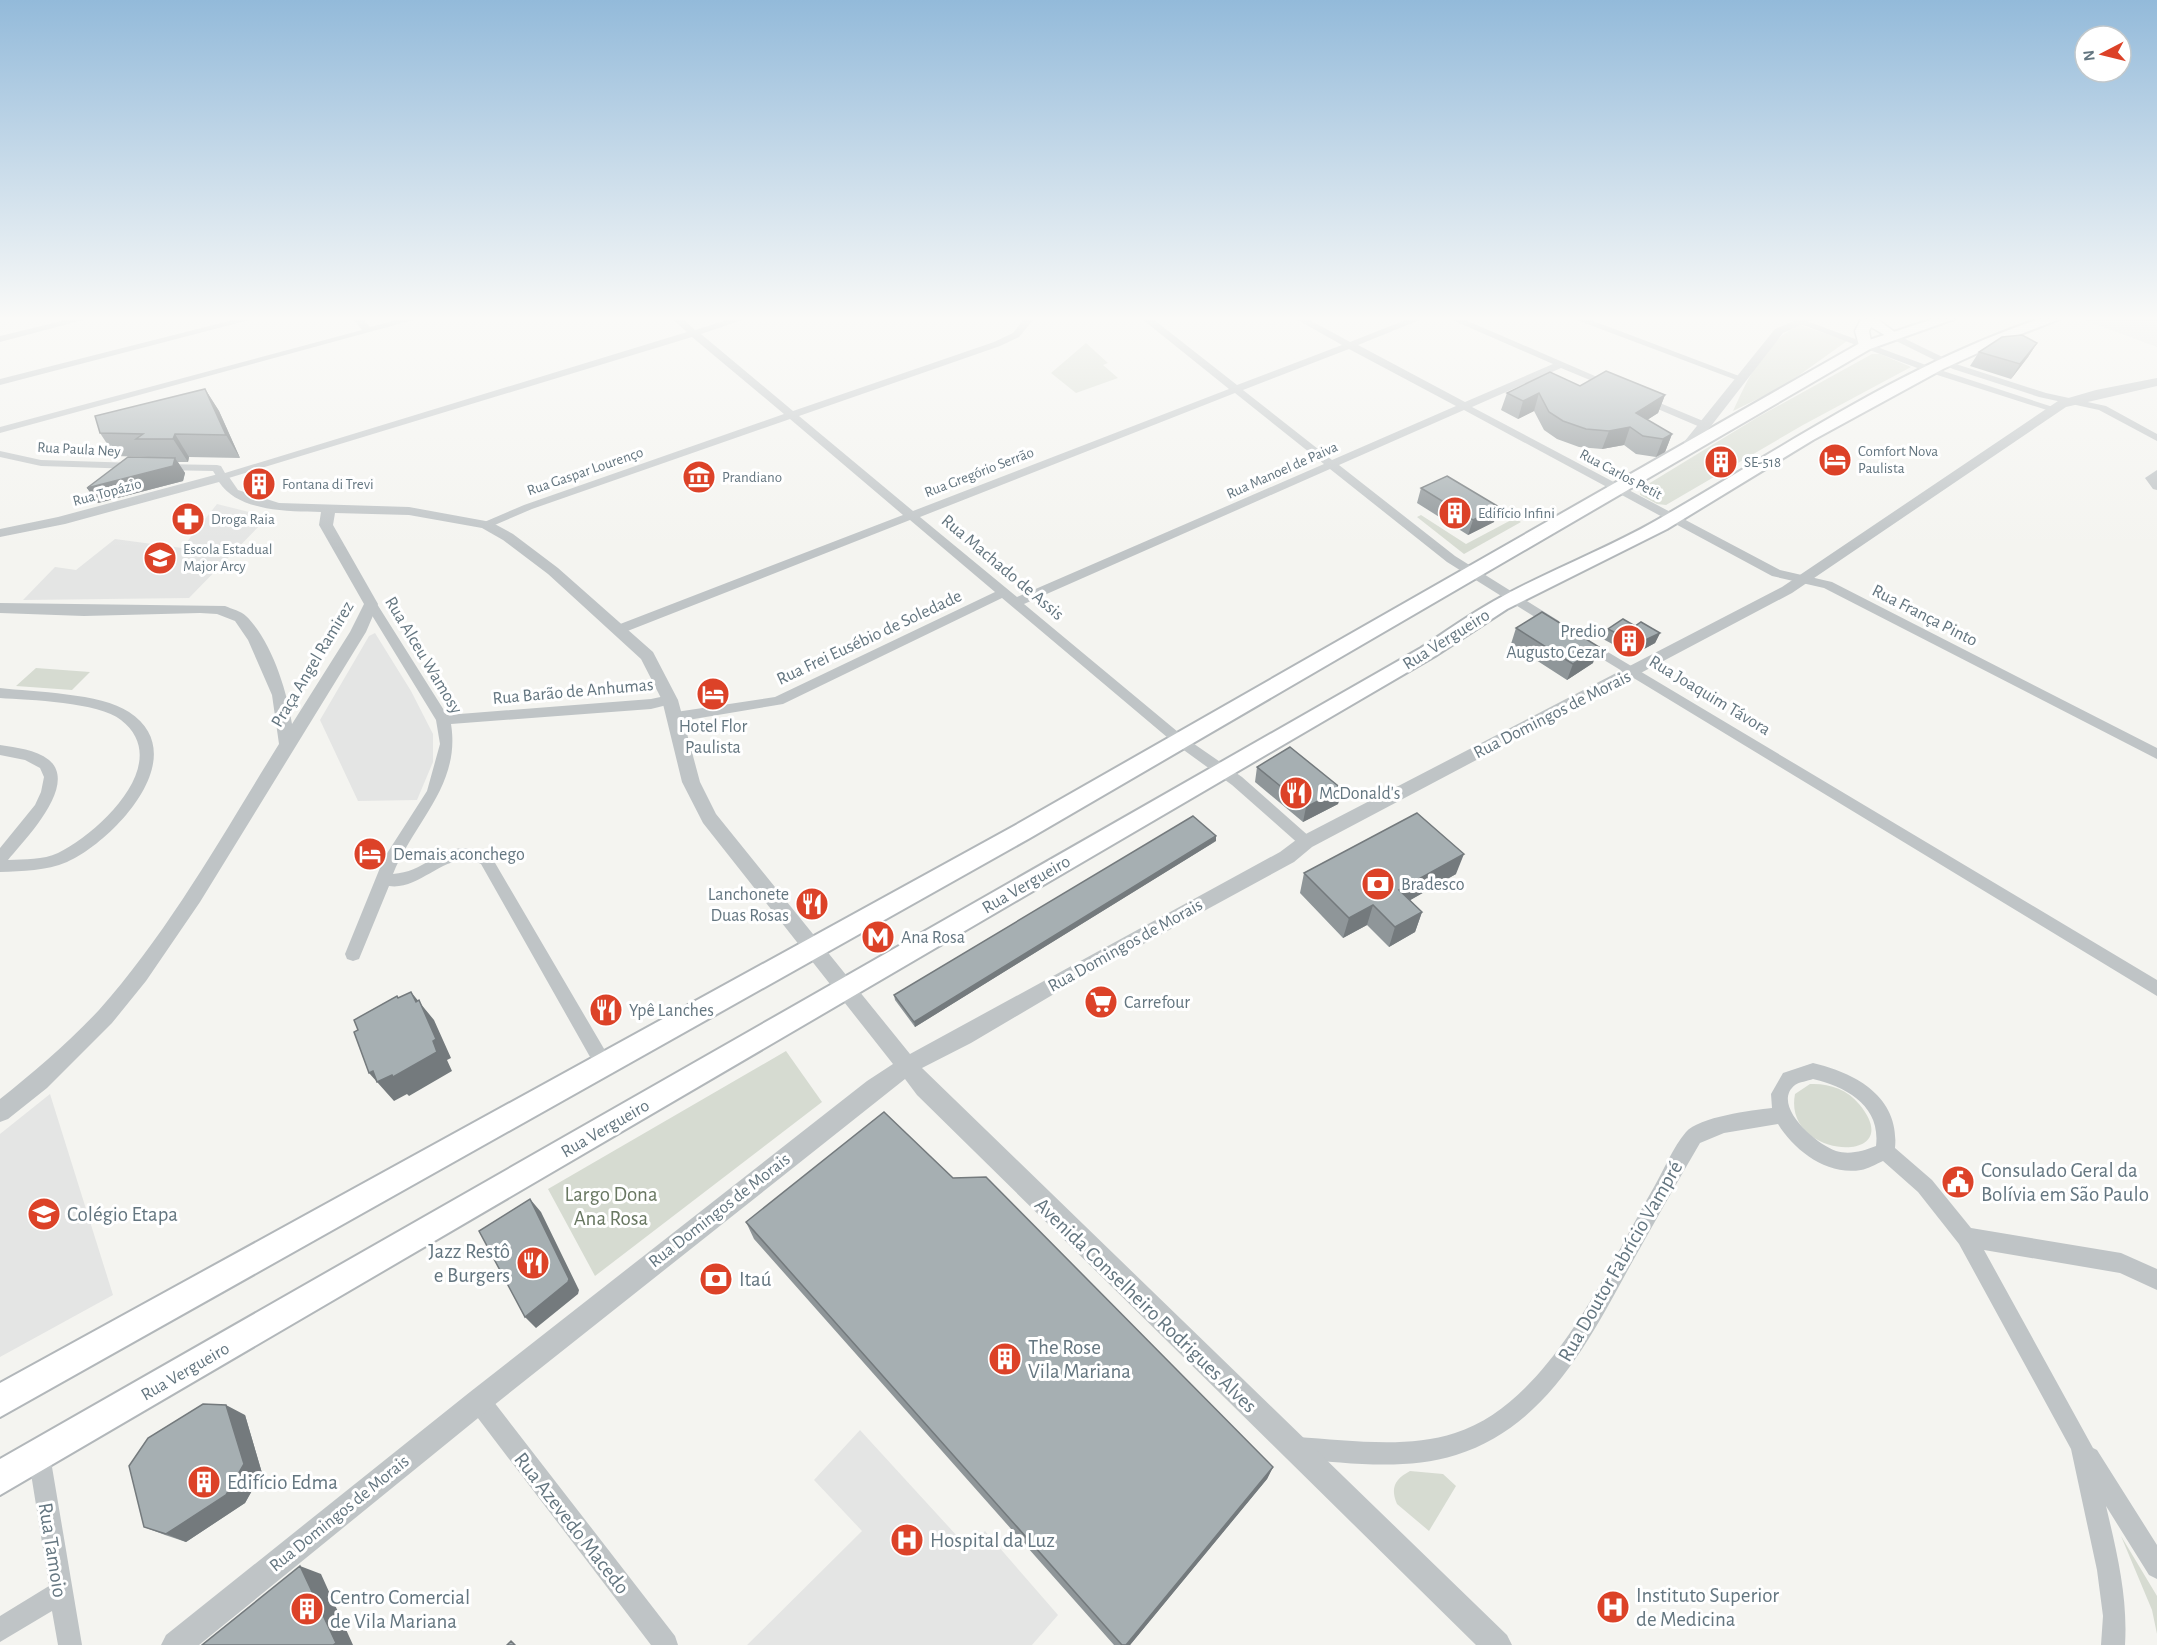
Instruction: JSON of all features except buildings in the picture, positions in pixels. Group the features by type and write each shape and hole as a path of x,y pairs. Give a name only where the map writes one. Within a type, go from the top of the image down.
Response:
{"main road":[{"path":"0,1401 1022,832 1777,396"},
{"name":"Rua Vergueiro","path":"0,1478 1428,652 1513,598 1673,518 1807,437 1884,396"}],"street":[{"path":"0,430 127,396"},
{"path":"486,525 390,509 299,510 252,501 228,489 222,477 488,396"},
{"name":"Rua Machado de Assis","path":"768,396 1179,740 1222,770 1306,842"},
{"name":"Rua Gaspar Lourenço","path":"486,525 528,507 847,396"},
{"name":"Rua Gregório Serrão","path":"620,629 1218,396"},
{"name":"Rua Joaquim Távora","path":"1244,396 1333,464 1450,559 2157,989"},
{"name":"Rua Carlos Petit","path":"1443,396 1673,518"},
{"name":"Rua Manoel de Paiva","path":"1015,603 1490,396"},
{"path":"1636,396 1704,425"},
{"path":"1689,445 1728,396"},
{"path":"2017,396 2054,409"},
{"path":"2046,396 2102,408 2157,438"},
{"name":"Rua Domingos de Morais","path":"176,1645 836,1118 906,1067 964,1037 1074,972 1287,857 1306,842 1634,672 1803,580 2054,409 2070,401 2094,396"},
{"name":"Rua Paula Ney","path":"0,454 58,465 217,468 222,477"},
{"path":"2157,473 2151,478 2157,487"},
{"name":"Rua Topázio","path":"0,533 71,518 222,477"},
{"name":"Rua Alceu Wamosy","path":"329,509 326,525 371,604 443,720 447,744 434,792 392,858 352,954"},
{"name":"Rua França Pinto","path":"1673,518 1776,573 1828,585 2157,754"},
{"name":"Avenida Conselheiro Rodrigues Alves","path":"486,525 533,555 620,629 647,657 673,709 691,782 708,818 906,1067 992,1156 1497,1645"},
{"name":"Rua Frei Eusébio de Soledade","path":"673,709 778,701 1003,593"},
{"name":"Praça Angel Ramirez","path":"0,1112 39,1081 96,1025 139,975 193,897 286,744 358,632 371,604"},
{"path":"0,608 84,611 200,608 220,609 240,618 255,639 280,695 286,744"},
{"path":"0,693 114,709 132,720 139,728 149,757 139,788 82,847 51,861 0,866"},
{"name":"Rua Barão de Anhumas","path":"443,720 651,704 673,709"},
{"path":"0,750 28,754 42,760 50,766 52,776 48,793 0,859"},
{"path":"383,879 396,881 457,854 480,855 486,860 604,1065"},
{"path":"1813,1071 1828,1073 1858,1088 1881,1112 1888,1132 1885,1151 1867,1162 1837,1161 1807,1146 1780,1115 1778,1096 1781,1085 1789,1077 1813,1071"},
{"name":"Rua Doutor Fabrício Vampré","path":"1294,1448 1398,1452 1456,1444 1502,1422 1539,1391 1572,1350 1693,1137 1707,1128 1737,1120 1780,1115"},
{"path":"1885,1151 1925,1186 1966,1237 2081,1446 2157,1567"},
{"path":"1966,1237 2104,1259 2121,1263 2157,1280"},
{"name":"Rua Azevedo Macedo","path":"479,1401 666,1645"},
{"path":"2081,1446 2109,1570 2115,1616 2113,1645"},
{"name":"Rua Tamoio","path":"39,1455 70,1645"},
{"path":"0,1630 60,1593"}],"shaded area":[{"name":"Escola Estadual Major Arcy","path":"217,504 257,514 264,521 189,598 23,600 55,567 76,570 115,539 182,548"},
{"path":"375,633 411,691 433,734 433,762 417,800 358,801 320,720 369,636"},
{"name":"Colégio Etapa","path":"50,1094 113,1295 0,1357 0,1134"},
{"name":"Hospital da Luz","path":"860,1430 969,1549 985,1531 1058,1615 1032,1645 747,1645 862,1531 814,1480"}],"green space":[{"path":"1741,396 1764,396 1733,411"},
{"path":"1796,396 1857,396 1666,505 1657,504 1640,495 1640,489"},
{"path":"1421,515 1466,544 1515,518 1521,522 1464,554 1417,517"},
{"path":"36,668 90,672 72,690 16,686"},
{"name":"Largo Dona Ana Rosa","path":"786,1051 822,1102 595,1276 548,1189"},
{"path":"1810,1084 1837,1088 1849,1094 1859,1104 1871,1124 1869,1138 1858,1145 1842,1147 1823,1143 1807,1132 1796,1116 1795,1094"},
{"path":"1410,1471 1443,1474 1456,1486 1429,1531 1397,1504 1395,1498 1395,1484"},
{"path":"2121,1536 2157,1596 2157,1634 2152,1610"}],"place":[{"name":"Comfort Nova Paulista","path":"1835,460"},
{"name":"SE-518","path":"1721,462"},
{"name":"Prandiano","path":"699,477"},
{"name":"Fontana di Trevi","path":"259,484"},
{"name":"Edifício Infini","path":"1455,513"},
{"name":"Droga Raia","path":"188,519"},
{"name":"Escola Estadual Major Arcy","path":"160,558"},
{"name":"Predio Augusto Cezar","path":"1629,641"},
{"name":"Hotel Flor Paulista","path":"713,694"},
{"name":"McDonald's","path":"1296,793"},
{"name":"Demais aconchego","path":"370,854"},
{"name":"Bradesco","path":"1378,884"},
{"name":"Lanchonete Duas Rosas","path":"812,904"},
{"name":"Ana Rosa","path":"878,937"},
{"name":"Carrefour","path":"1101,1002"},
{"name":"Ypê Lanches","path":"606,1010"},
{"name":"Consulado Geral da Bolívia em São Paulo","path":"1958,1182"},
{"name":"Colégio Etapa","path":"44,1214"},
{"name":"Jazz Restô e Burgers","path":"533,1263"},
{"name":"Itaú","path":"716,1279"},
{"name":"The Rose Vila Mariana","path":"1005,1359"},
{"name":"Edifício Edma","path":"204,1482"},
{"name":"Hospital da Luz","path":"907,1540"},
{"name":"Instituto Superior de Medicina","path":"1613,1607"},
{"name":"Centro Comercial de Vila Mariana","path":"307,1609"}]}
